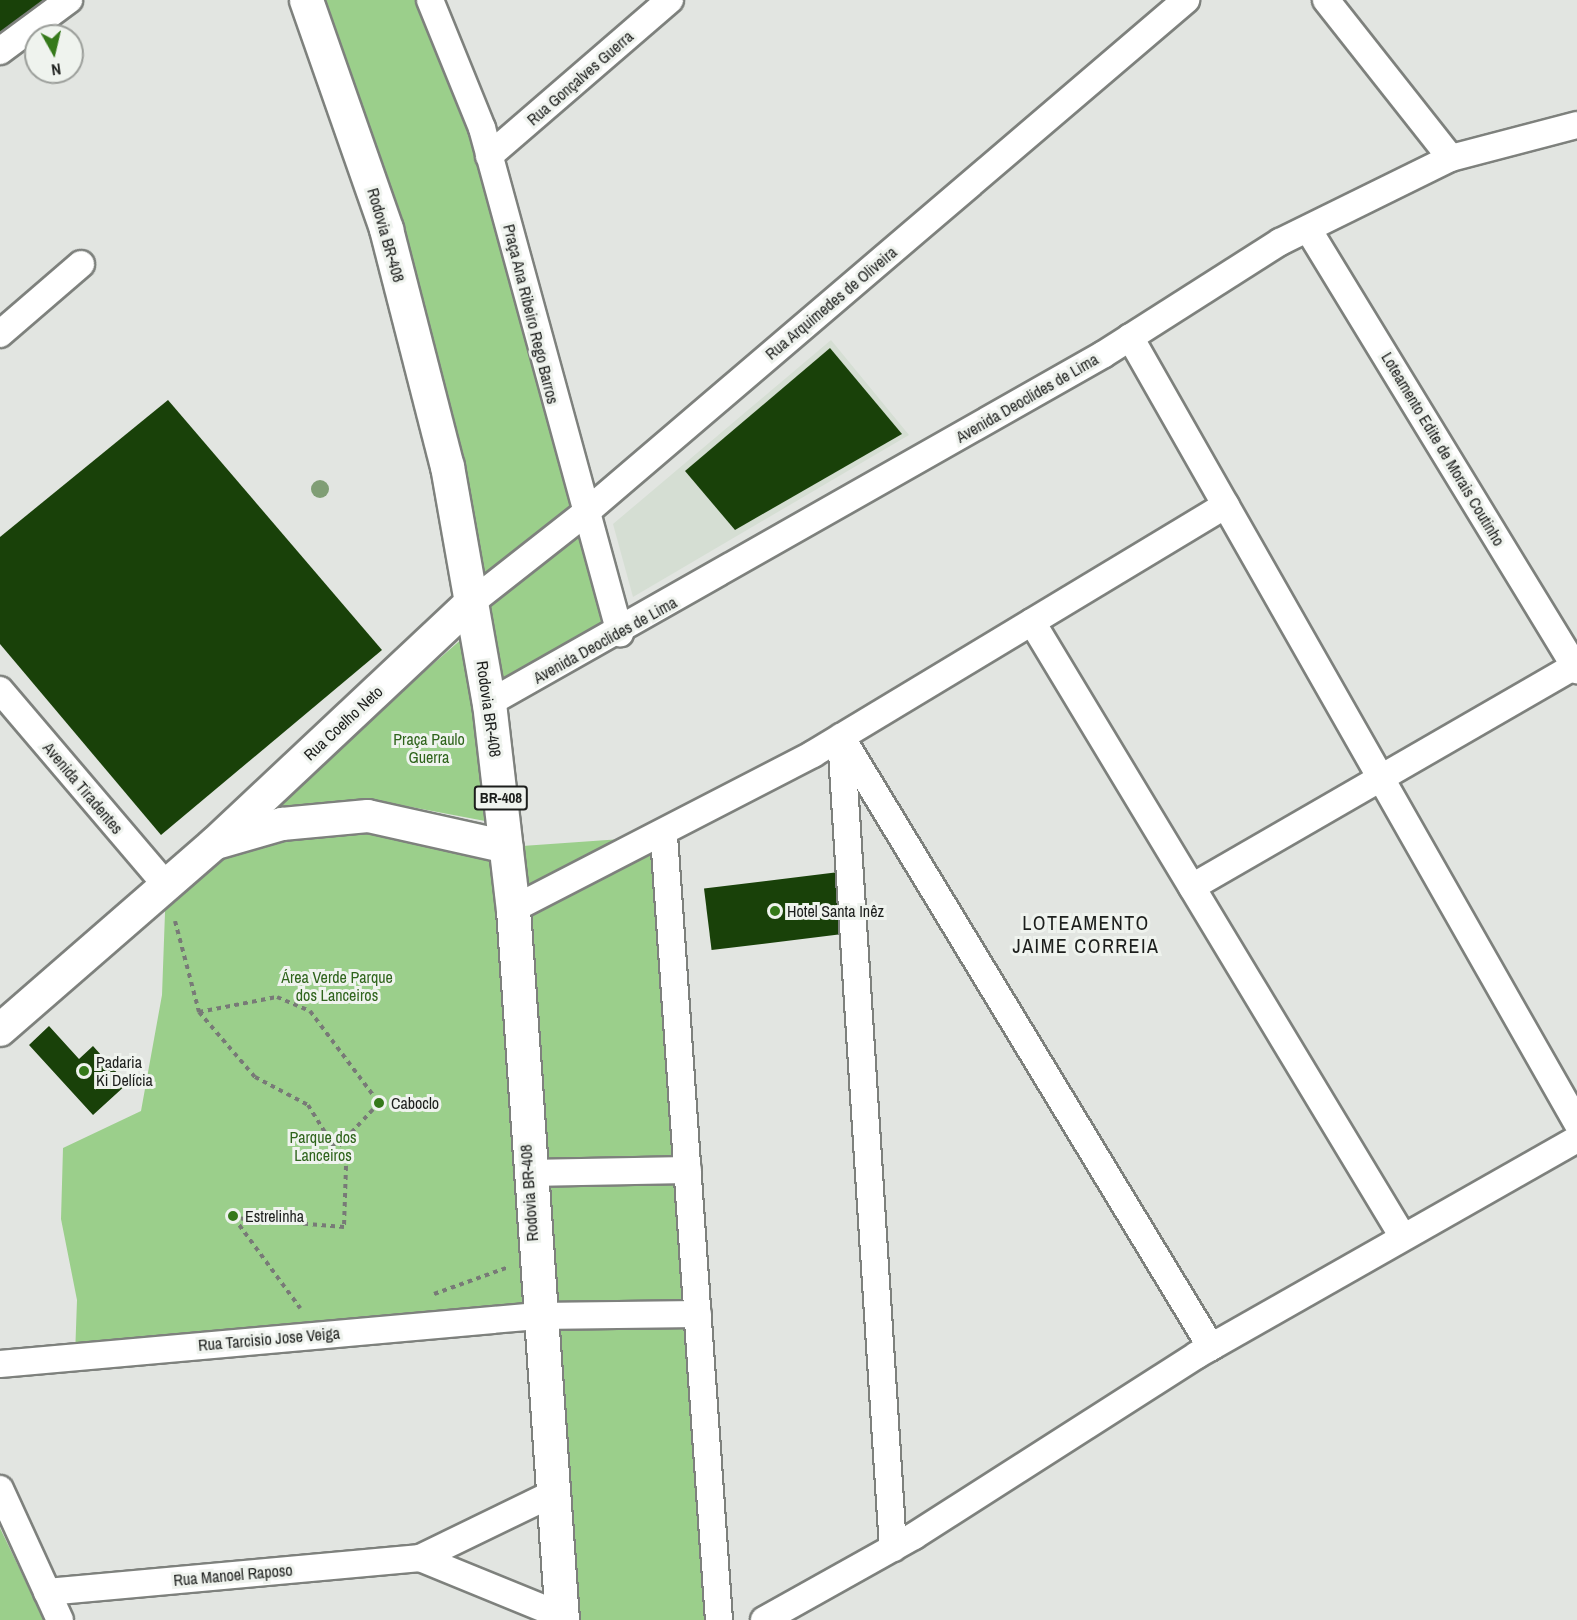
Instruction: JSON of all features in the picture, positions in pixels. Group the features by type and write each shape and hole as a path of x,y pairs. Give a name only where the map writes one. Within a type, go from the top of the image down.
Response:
{"main road":[{"name":"Rodovia BR-408","path":"306,0 386,229 447,466 489,703 513,909 528,1173 562,1618"}],"street":[{"path":"0,51 69,0"},
{"name":"Praça Ana Ribeiro Rego Barros","path":"430,0 489,156 584,514 620,633"},
{"name":"Rua Gonçalves Guerra","path":"489,156 670,0"},
{"name":"Rua Arquimedes de Oliveira","path":"472,602 584,514 1186,0"},
{"path":"1326,0 1451,158"},
{"name":"Avenida Deoclides de Lima","path":"489,703 620,633 1130,337 1308,229 1451,158 1576,127"},
{"name":"Loteamento Edite de Morais Coutinho","path":"1308,229 1576,667"},
{"path":"0,334 81,264"},
{"path":"1130,337 1577,1123"},
{"path":"513,909 664,836 841,737 1226,505"},
{"name":"Rua Coelho Neto","path":"0,1030 214,844 472,602"},
{"path":"1032,622 1403,1237"},
{"path":"1192,887 1380,777 1576,667"},
{"name":"Avenida Tiradentes","path":"0,690 166,885"},
{"path":"841,737 1211,1347"},
{"path":"841,737 893,1548"},
{"name":"Rua Coelho Neto","path":"214,844 282,824 368,816 507,847"},
{"path":"664,836 719,1620"},
{"path":"765,1620 893,1548 1211,1347 1577,1139"},
{"path":"528,1173 688,1170"},
{"name":"Rua Tarcisio Jose Veiga","path":"0,1364 538,1316 698,1314"},
{"path":"0,1489 60,1620"},
{"name":"Rua Manoel Raposo","path":"47,1592 420,1558 554,1493"},
{"name":"Rua Manoel Raposo","path":"420,1558 562,1618"}],"path":[{"path":"166,885 199,1012 255,1077 308,1105 346,1166 344,1227 234,1218 319,1335"},
{"path":"199,1012 277,998 310,1011 379,1103 336,1150"},
{"path":"429,1296 506,1268"}],"shaded area":[{"path":"831,340 909,435 633,597 613,524"}],"green space":[{"path":"301,0 430,0 620,633 489,703 447,466"},
{"name":"Praça Paulo Guerra","path":"472,630 501,824 374,800 304,808 248,826"},
{"path":"335,817 507,847 664,836 719,1620 562,1620 537,1316 75,1356 77,1300 61,1219 63,1148 141,1111 162,995 166,885 214,844"},
{"path":"0,1528 44,1620 0,1620"}],"building":[{"path":"0,0 50,0 0,39"},
{"path":"830,348 902,434 735,530 685,471"},
{"path":"168,400 382,650 161,835 0,644 0,537"},
{"name":"Hotel Santa Inêz","path":"839,872 847,934 712,950 704,889"},
{"name":"Padaria Ki Delícia","path":"49,1026 79,1059 93,1046 127,1084 93,1115 29,1045"}],"place":[{"name":"Hotel Santa Inêz","path":"775,911"},
{"name":"Padaria Ki Delícia","path":"84,1071"},
{"name":"Caboclo","path":"379,1103"},
{"name":"Estrelinha","path":"233,1216"}],"district":[{"name":"LOTEAMENTO JAIME CORREIA","path":"1086,934"}],"park label":[{"name":"Área Verde Parque dos Lanceiros","path":"337,986"},
{"name":"Parque dos Lanceiros","path":"323,1146"}]}
